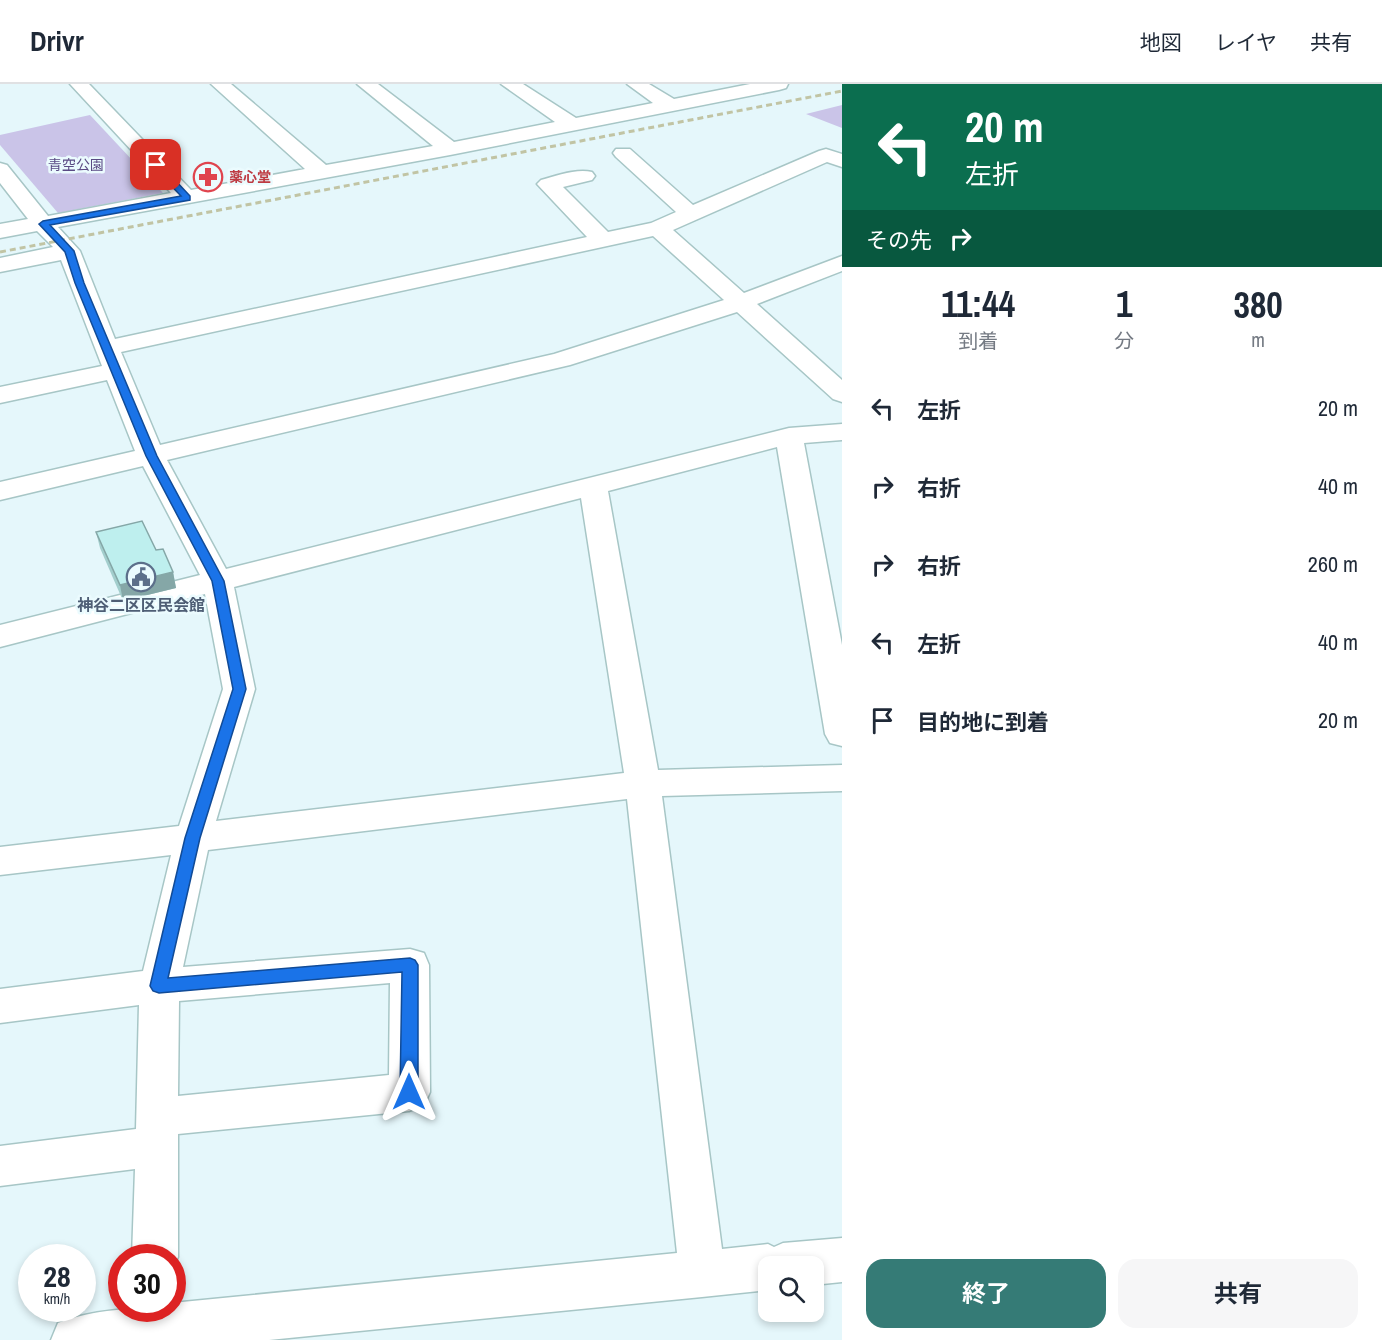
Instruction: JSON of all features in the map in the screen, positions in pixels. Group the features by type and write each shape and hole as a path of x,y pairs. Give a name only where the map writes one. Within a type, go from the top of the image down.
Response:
{"street":[{"path":"79,84 187,198"},
{"path":"220,84 321,173"},
{"path":"366,84 450,148"},
{"path":"510,84 571,124"},
{"path":"636,84 670,105"},
{"path":"0,231 321,173 779,84"},
{"path":"623,153 691,214"},
{"path":"0,395 112,359 658,228 826,155 842,161"},
{"path":"0,170 43,224 69,251 151,456 218,581 239,689 193,838 159,986 155,1244"},
{"path":"585,176 548,184 603,240"},
{"path":"658,228 842,394"},
{"path":"0,266 69,251"},
{"path":"0,491 561,360 742,302 842,263"},
{"path":"0,636 789,436 842,432"},
{"path":"789,436 842,734"},
{"path":"593,487 643,784 702,1274"},
{"path":"0,861 643,784 842,778"},
{"path":"0,1006 159,986 410,965 409,1092 157,1132 0,1166"},
{"path":"824,1262 842,1260"},
{"path":"75,1340 155,1325 758,1269"}],"green space":[{"path":"842,105 842,128 806,114"},
{"name":"青空公園","path":"90,115 163,193 58,213 0,145 0,135"}],"building":[{"name":"神谷二区区民会館","path":"142,521 156,550 163,549 173,572 120,585 96,532"}],"railway":[{"path":"0,252 842,91"}],"place":[{"name":"薬心堂","path":"208,177"},
{"name":"神谷二区区民会館","path":"141,577"}],"route":[{"path":"156,165 187,198 43,224 69,251 151,456 218,581 239,689 193,838 159,986 410,965 409,1092"}]}
